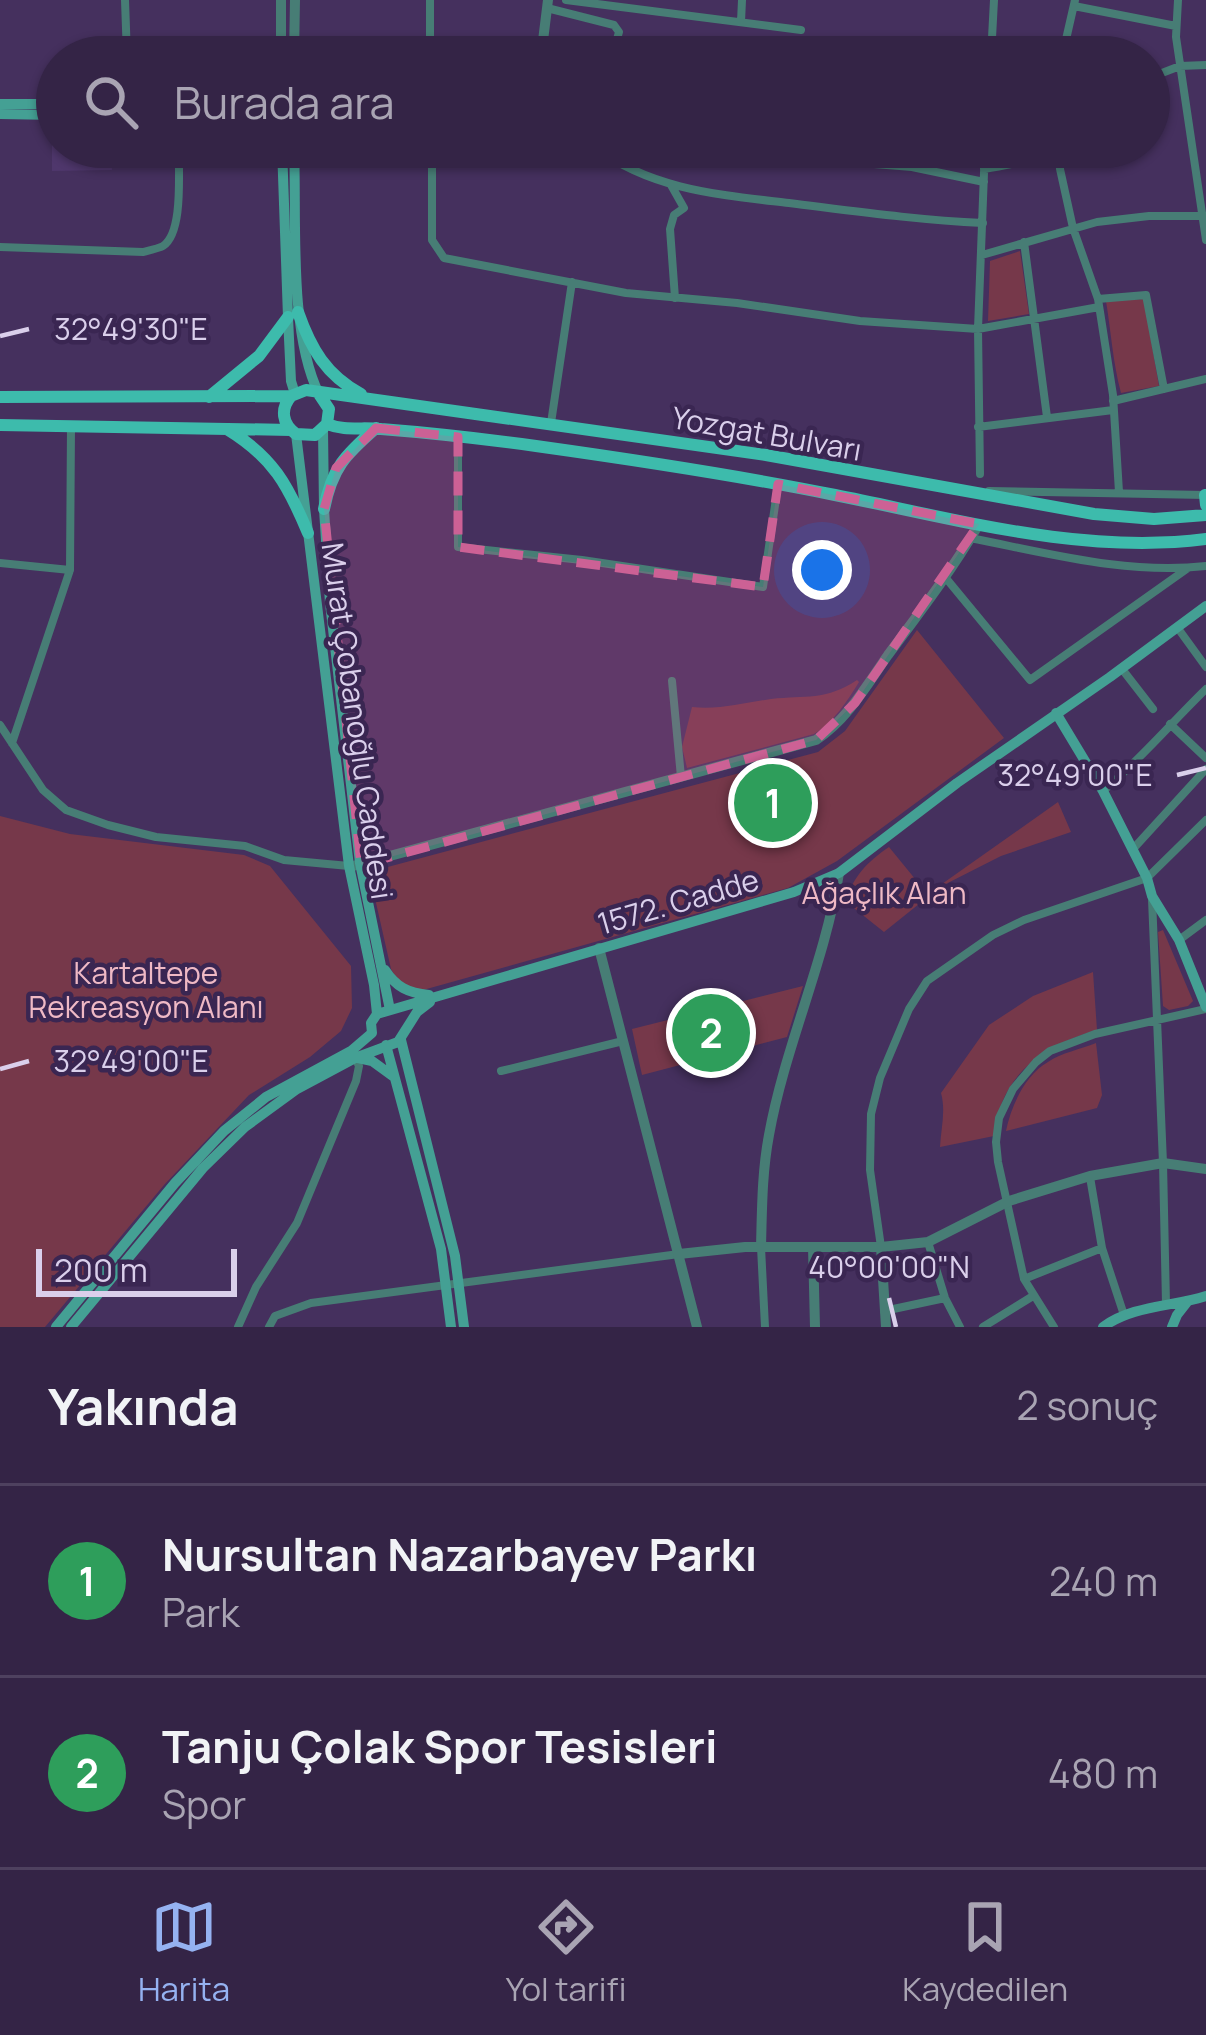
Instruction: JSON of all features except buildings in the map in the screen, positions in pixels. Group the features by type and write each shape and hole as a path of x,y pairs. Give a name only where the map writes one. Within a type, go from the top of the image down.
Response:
{"main road":[{"path":"0,104 36,104"},
{"path":"0,114 36,115"},
{"path":"0,425 226,428 311,436 325,427 329,409 308,366 293,315 283,168"},
{"path":"293,432 284,414 293,395 294,168"},
{"path":"208,398 259,356 293,315"},
{"path":"293,315 327,368 341,382 374,399"},
{"path":"0,397 208,398 293,395 306,390 319,394"},
{"name":"Yozgat Bulvarı","path":"319,394 766,454 1111,515 1154,519 1206,515"},
{"name":"Yozgat Bulvarı","path":"325,427 376,428 532,446 778,484 979,524 1116,543 1206,539"},
{"name":"Murat Çobanoğlu Caddesi","path":"325,427 330,603 355,866 390,1010"},
{"path":"226,428 264,455 284,480 308,533"},
{"path":"324,509 336,468 376,428"},
{"name":"Murat Çobanoğlu Caddesi","path":"293,432 376,1014"},
{"path":"1205,495 1206,505"},
{"name":"1572. Cadde","path":"390,1010 794,892 839,873 938,796 1206,606"},
{"path":"1056,713 1103,791 1152,896 1202,983 1206,1008"},
{"path":"381,965 406,991 438,995"},
{"path":"56,1327 224,1130 266,1097 353,1054 403,1037 418,1012 438,995"},
{"path":"386,1045 378,1042 371,1023 376,1014 390,1010 404,1019 403,1037 432,1155 453,1285 451,1327"},
{"path":"71,1327 223,1148 285,1097 353,1054 372,1033"},
{"path":"386,1045 464,1327"},
{"path":"353,1054 395,1077"},
{"path":"1103,1327 1124,1315 1200,1300"},
{"path":"1172,1327 1177,1315 1200,1300"}],"street":[{"path":"125,0 126,36"},
{"path":"281,0 281,36"},
{"path":"294,36 295,0"},
{"path":"430,0 430,36"},
{"path":"566,0 801,30"},
{"path":"741,22 742,0"},
{"path":"992,36 994,0"},
{"path":"1178,0 1180,66 1206,240"},
{"path":"1067,36 1074,3 1176,26"},
{"path":"543,36 547,4 614,25 619,36"},
{"path":"1170,70 1206,65"},
{"path":"1190,128 1206,127"},
{"path":"0,247 143,252 162,247 172,236 177,213 178,168"},
{"path":"432,168 432,240 444,258 626,293 860,321 978,329 1146,295 1164,389"},
{"path":"630,168 671,185 749,200 983,223"},
{"path":"917,168 984,182"},
{"path":"980,474 978,329 984,169 990,168"},
{"path":"1060,168 1073,228 1098,303 1114,405 1119,492"},
{"path":"671,185 684,208 674,215 670,230 675,298"},
{"path":"982,255 1097,222 1204,216"},
{"path":"1024,242 1047,417"},
{"path":"551,423 572,283"},
{"path":"978,427 1114,405 1206,379"},
{"path":"12,743 70,571 70,427"},
{"path":"458,437 458,547 763,586 778,484"},
{"path":"958,490 1205,495"},
{"path":"0,725 51,800 66,811 156,837 245,846 284,860 355,866 803,746 826,734 854,703 979,524"},
{"path":"970,538 1103,564 1206,566"},
{"path":"0,563 70,571"},
{"path":"945,578 1030,680 1188,568"},
{"path":"1178,627 1206,667"},
{"path":"1122,669 1154,709"},
{"path":"672,681 681,777"},
{"path":"1103,791 1206,689"},
{"path":"1170,724 1206,758"},
{"path":"1132,850 1206,769"},
{"path":"886,1327 870,1170 871,1114 880,1078 909,1009 927,981 993,935 1147,878 1206,820"},
{"path":"765,1327 761,1246 770,1131 839,873"},
{"path":"1152,896 1166,1306"},
{"path":"1179,940 1206,920"},
{"path":"599,948 697,1327"},
{"path":"1054,1327 1024,1279 1017,1255 996,1142 999,1118 1013,1089 1050,1051 1096,1034 1206,1008"},
{"path":"501,1070 623,1040"},
{"path":"238,1327 256,1287 301,1214 356,1081 359,1066 353,1054"},
{"path":"269,1327 275,1316 311,1303 679,1254 761,1246 881,1247 928,1242 1009,1202 1090,1176 1163,1163 1206,1169"},
{"path":"1090,1176 1102,1248 1124,1315"},
{"path":"928,1242 945,1298 960,1327"},
{"path":"813,1247 815,1327"},
{"path":"1024,1279 1102,1248"},
{"path":"983,1327 1033,1296"},
{"path":"884,1311 945,1298"}],"highlighted area":[{"path":"376,428 458,437 458,547 763,587 778,484 979,524 855,703 816,740 361,865 324,509 336,468"}],"shaded area":[{"path":"52,168 112,170 52,171"}],"green space":[{"path":"1020,251 1029,314 988,321 990,261"},
{"path":"1144,299 1159,386 1121,393 1106,301"},
{"path":"917,630 1004,738 837,861 788,888 423,990 408,987 391,969 369,872 818,752 845,731"},
{"path":"857,680 840,711 814,734 687,768 682,747 692,707 815,696"},
{"name":"Ağaçlık Alan","path":"1058,802 1071,832 1001,856 932,891"},
{"name":"Kartaltepe Rekreasyon Alanı","path":"0,816 70,834 244,855 270,866 351,966 352,1008 341,1031 310,1057 249,1095 164,1185 45,1327 0,1327"},
{"name":"Ağaçlık Alan","path":"889,847 929,896 884,932 845,901 862,870"},
{"path":"1163,930 1193,1001 1169,1010 1163,1006 1158,932"},
{"path":"1093,972 1097,1030 1058,1045 1027,1066 1005,1096 994,1136 940,1147 941,1093 989,1025 1033,996"},
{"path":"803,986 787,1037 642,1075 632,1029"},
{"path":"1096,1043 1102,1095 1097,1108 1006,1131 1015,1102 1032,1075 1053,1059"}],"place":[{"name":"Nursultan Nazarbayev Parkı","path":"773,803"},
{"name":"Tanju Çolak Spor Tesisleri","path":"711,1033"}]}
